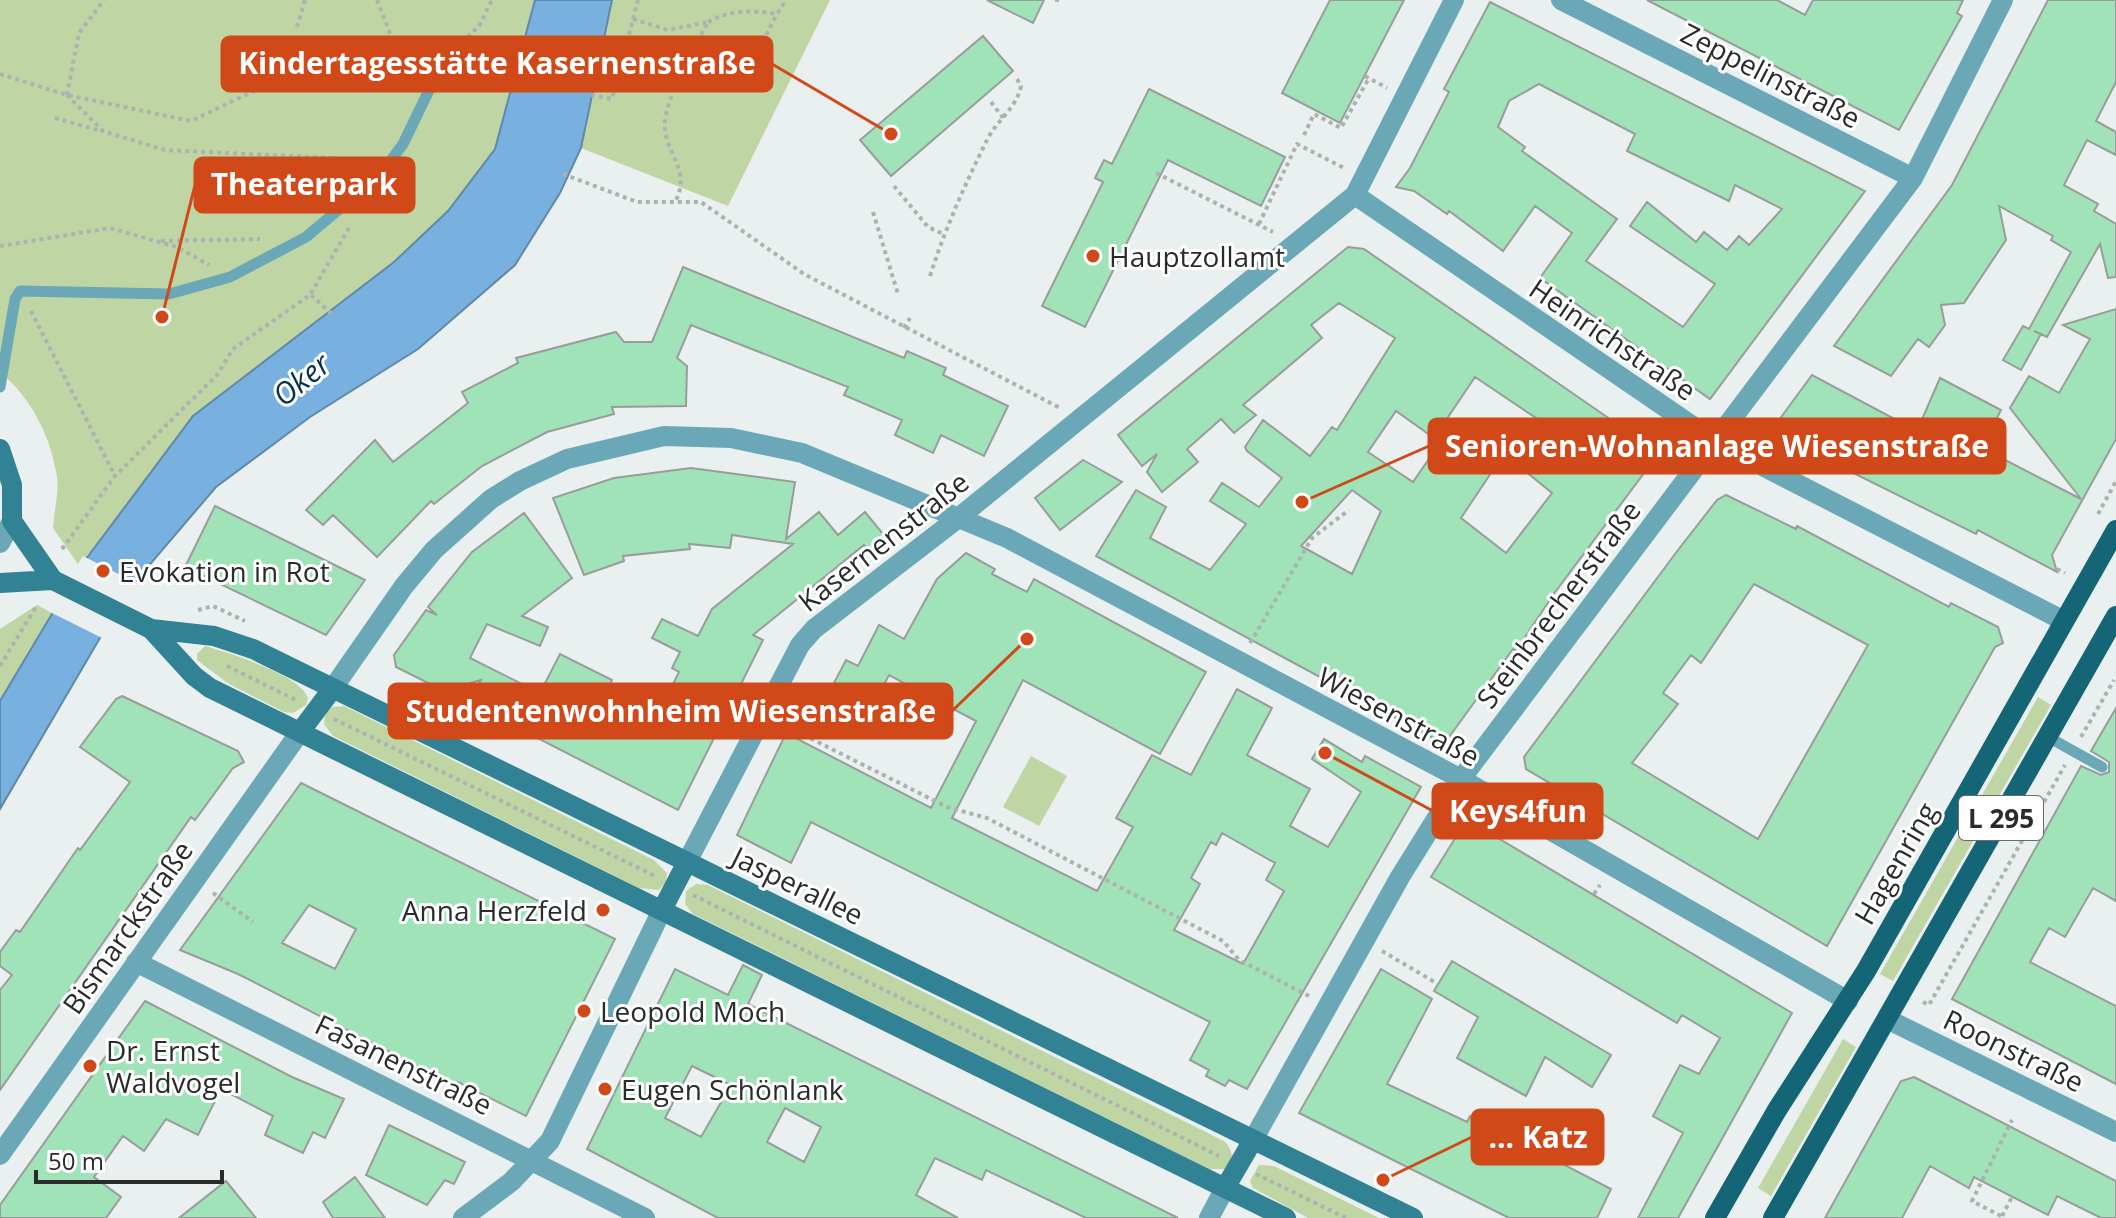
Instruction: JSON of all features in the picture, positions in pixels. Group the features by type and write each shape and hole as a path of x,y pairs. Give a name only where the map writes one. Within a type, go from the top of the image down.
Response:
{"main road":[{"name":"Hagenring","path":"1715,1218 1777,1110 1848,1001 2116,530"},
{"name":"L 295","path":"1773,1218 2048,737 2109,644 2116,616"}],"street":[{"name":"Kasernenstraße","path":"463,1218 511,1182 550,1141 662,910 762,714 791,658 814,629 957,519 1359,187 1454,0"},
{"name":"Zeppelinstraße","path":"1561,0 1913,178"},
{"name":"Steinbrecherstraße","path":"1209,1218 1461,779 1913,178 2003,0"},
{"name":"Heinrichstraße","path":"1359,187 1716,442 2064,621"},
{"name":"Wiesenstraße","path":"333,688 404,586 434,550 491,499 567,459 664,436 731,438 802,453 1007,538 1461,779 1848,1001"},
{"path":"0,449 12,485 12,521 0,543"},
{"name":"Jasperallee","path":"12,521 53,580 151,629 233,641 1413,1218"},
{"name":"Jasperallee","path":"0,583 53,580"},
{"name":"Jasperallee","path":"151,629 194,676 210,688 1286,1218"},
{"path":"300,732 333,688"},
{"name":"Bismarckstraße","path":"0,1155 300,732"},
{"name":"Fasanenstraße","path":"136,962 645,1218"},
{"name":"Roonstraße","path":"1887,1019 2116,1132"}],"lane":[{"path":"0,387 15,299 20,291 30,288 118,295 169,294 230,277 306,237 381,174 403,144 447,53"},
{"path":"2048,737 2102,767"}],"path":[{"path":"67,95 79,33 104,0"},
{"path":"297,27 305,0"},
{"path":"377,0 405,70"},
{"path":"447,53 479,26 492,0"},
{"path":"591,95 612,99 638,0"},
{"path":"759,49 785,2 778,0"},
{"path":"633,19 668,30 708,22 722,15 749,12 777,14"},
{"path":"675,201 681,189 682,174 666,135 665,122 676,86 708,22"},
{"path":"0,74 67,95 191,121 258,89"},
{"path":"930,276 943,234 990,135 1018,99 1021,86 1016,77"},
{"path":"1304,135 1314,114 1341,128 1367,77 1387,88"},
{"path":"67,95 103,131"},
{"path":"991,102 1005,119"},
{"path":"55,118 165,150 332,158 350,162"},
{"path":"1259,224 1297,144 1359,187"},
{"path":"1156,173 1279,236"},
{"path":"563,174 637,202 701,202 804,274 1062,409"},
{"path":"894,186 928,227 943,234"},
{"path":"873,212 898,294"},
{"path":"0,246 110,228 177,247 230,277"},
{"path":"155,241 260,239"},
{"path":"62,549 115,476 217,375 233,349 310,295 321,281"},
{"path":"20,291 115,476"},
{"path":"310,295 333,315"},
{"path":"904,328 910,318"},
{"path":"1239,663 1312,538 1349,510"},
{"path":"2057,569 2065,573"},
{"path":"0,666 37,605"},
{"path":"222,663 293,698"},
{"path":"1923,1002 1929,1005 2114,680"},
{"path":"2097,691 2105,695"},
{"path":"762,714 947,807 1001,825 1223,941 1239,960 1328,1006"},
{"path":"335,719 647,873"},
{"path":"1594,894 1600,885"},
{"path":"211,892 253,922"},
{"path":"695,896 1222,1157"},
{"path":"1382,951 1438,984"},
{"path":"2012,1120 1972,1201 2001,1217 2012,1197"},
{"path":"1260,1176 1346,1218"}],"green space":[{"path":"0,0 535,0 495,149 448,211 80,567 53,528 57,477 45,433 30,406 0,372"},
{"path":"612,0 830,0 728,206 581,148"},
{"path":"37,605 52,613 0,701 0,629"},
{"path":"205,646 279,673 303,689 308,698 306,705 293,713 284,712 229,684 197,660 197,654"},
{"path":"2038,697 2051,705 1893,981 1880,974"},
{"path":"344,706 654,860 667,873 666,882 659,890 639,888 333,736 324,724 325,714 332,707"},
{"path":"1031,756 1067,776 1039,826 1003,807"},
{"path":"696,884 708,885 1224,1141 1232,1155 1230,1162 1225,1169 1209,1169 693,914 685,904 686,891"},
{"path":"1843,1039 1856,1047 1771,1196 1758,1188"},
{"path":"1259,1165 1274,1166 1379,1218 1308,1218 1253,1188 1250,1181"}],"water":[{"name":"Oker","path":"535,0 612,0 581,148 560,193 515,265 418,349 310,417 216,487 128,590 0,809 0,701 80,567 193,416 394,262 448,211 495,149"}],"pier":[{"path":"83,556 138,584 106,640 48,611"}],"building":[{"path":"987,0 1044,0 1033,23"},
{"path":"1330,0 1404,0 1340,123 1282,93"},
{"path":"1647,0 1777,0 1805,15 1813,0 1963,0 1957,13 1962,16 1899,130"},
{"path":"2048,0 2116,0 2116,82 2096,121 2116,132 2116,155 2087,140 2064,185 2098,204 2094,211 2116,224 2116,277 2108,278 2100,244 2047,337 2041,334 2021,370 2003,360 2023,326 2029,329 2071,252 2051,240 2053,236 1999,206 2006,240 1964,303 1941,305 1945,325 1929,347 1918,339 1891,376 1834,346 1952,185"},
{"path":"1490,2 1865,191 1710,399 1540,278 1572,233 1535,206 1503,251 1449,211 1447,214 1414,191 1396,187 1410,168 1449,92 1444,89","holes":["1539,84 1635,134 1627,151 1729,201 1735,185 1782,209 1749,245 1739,236 1727,250 1704,232 1696,242 1647,202 1630,226 1715,284 1683,327 1586,261 1617,219 1522,151 1525,147 1498,127 1509,101"]},
{"path":"983,36 1013,71 891,176 860,140"},
{"name":"Hauptzollamt","path":"1149,89 1285,157 1261,206 1168,160 1085,327 1042,306 1103,182 1095,178 1104,160 1112,164"},
{"path":"1348,247 1364,249 1659,453 1553,595 1516,651 1513,649 1444,744 1096,556 1136,490 1166,507 1150,538 1210,570 1246,524 1210,501 1222,483 1259,507 1282,478 1245,447 1263,420 1310,456 1332,427 1337,430 1395,338 1339,303 1311,325 1322,338 1243,405 1256,415 1234,433 1221,419 1187,449 1198,462 1162,492 1147,472 1157,454 1142,466 1118,435","holes":["1475,377 1539,420 1508,457 1552,493 1506,553 1461,518 1493,470 1444,437 1413,482 1368,452 1396,411 1434,438","1352,490 1381,511 1352,574 1301,546"]},
{"path":"683,267 904,358 907,351 946,368 943,375 1008,406 984,456 941,435 933,453 895,435 902,420 844,395 848,387 691,325 677,358 687,366 686,406 612,407 614,414 547,432 482,466 434,504 431,501 377,557 333,515 323,525 306,510 375,440 393,462 468,403 462,392 518,363 516,358 616,332 624,342 652,342"},
{"path":"2116,309 2116,439 2052,555 2057,572 1978,530 1976,534 1783,438 1779,420 1812,375 1917,431 1940,378 2001,410 1982,448 2081,499 2010,408 2029,376 2059,393 2090,339 2063,325"},
{"path":"1083,460 1122,482 1060,530 1035,498"},
{"path":"691,468 795,482 786,539 819,512 838,535 865,512 888,540 871,553 864,545 753,635 763,640 678,810 469,703 481,680 444,691 396,667 394,655 426,610 437,615 428,607 472,552 524,513 572,578 522,616 548,627 540,646 487,624 470,658 540,693 560,654 612,680 607,691 657,717 679,672 672,668 680,652 652,638 662,619 698,636 712,609 793,544 732,535 730,548 689,544 690,549 623,556 624,561 584,575 553,498 614,478"},
{"path":"1726,495 1796,529 1797,526 1949,607 1951,603 1998,627 2003,643 1995,647 1827,946 1526,769 1524,757 1717,500","holes":["1754,584 1868,645 1758,839 1632,763 1678,704 1663,693 1691,655 1701,663"]},
{"path":"215,506 365,580 326,635 185,567"},
{"path":"966,553 995,569 992,574 1027,592 1034,579 1206,672 1160,754 1023,680 952,818 1097,891 1133,827 1116,818 1152,755 1191,775 1237,689 1272,708 1247,755 1310,789 1290,826 1328,847 1361,792 1312,759 1324,739 1362,762 1365,756 1421,787 1247,1089 1229,1080 1225,1086 1206,1076 1209,1070 1190,1060 1210,1022 811,822 791,863 737,835 786,733 931,808 976,721 889,675 863,725 823,704 846,660 858,666 879,625 904,639 937,579","holes":["1222,833 1275,863 1266,880 1284,891 1243,964 1174,930 1200,884 1191,878 1211,842 1216,845"]},
{"path":"122,696 238,751 244,762 233,768 195,820 191,817 0,1090 0,990 12,975 0,966 0,952 16,930 20,932 78,848 80,850 130,782 80,747 116,699"},
{"path":"2116,708 2116,901 2093,888 2065,937 2049,928 2030,962 2116,1006 2116,1084 1952,999 2081,766 2101,775 2109,772 2109,762 2091,751"},
{"path":"301,783 615,939 526,1116 458,1082 456,1086 238,974 180,950","holes":["309,905 356,929 335,969 282,943"]},
{"path":"1471,822 1792,1013 1678,1218 1638,1218 1683,1133 1653,1116 1680,1065 1699,1074 1720,1038 1682,1015 1677,1023 1431,877 1464,824"},
{"path":"1452,961 1611,1055 1592,1087 1545,1057 1526,1096 1457,1058 1478,1017 1434,991"},
{"path":"743,965 762,975 748,1004 1178,1218 1086,1218 986,1170 982,1180 935,1158 916,1195 958,1218 718,1218 587,1149 675,969 728,995","holes":["692,1066 731,1085 701,1137 665,1118","785,1108 821,1127 804,1162 767,1142"]},
{"path":"1381,969 1432,999 1387,1084 1467,1122 1470,1116 1611,1189 1597,1218 1509,1218 1299,1113"},
{"path":"145,1001 292,1077 344,1099 325,1138 313,1132 303,1153 265,1135 273,1116 221,1089 198,1135 166,1119 144,1151 123,1136 94,1177 121,1197 106,1218 0,1218 0,1205"},
{"path":"1914,1077 2116,1181 2116,1218 2101,1218 2057,1196 2048,1215 1974,1177 1969,1188 1930,1166 1902,1218 1825,1218 1901,1081"},
{"path":"389,1125 465,1162 454,1184 445,1180 427,1205 366,1175"},
{"path":"355,1177 385,1218 333,1218 323,1202"},
{"path":"226,1181 256,1218 179,1218"}],"place":[{"name":"Kindertagesstätte Kasernenstraße","path":"891,134"},
{"name":"Hauptzollamt","path":"1093,256"},
{"name":"Theaterpark","path":"162,317"},
{"name":"Senioren-Wohnanlage Wiesenstraße","path":"1302,502"},
{"name":"Evokation in Rot","path":"103,571"},
{"name":"Studentenwohnheim Wiesenstraße","path":"1027,639"},
{"name":"Keys4fun","path":"1325,753"},
{"name":"Anna Herzfeld","path":"603,910"},
{"name":"Leopold Moch","path":"584,1011"},
{"name":"Dr. Ernst Waldvogel","path":"90,1066"},
{"name":"Eugen Schönlank","path":"605,1089"},
{"name":"... Katz","path":"1383,1180"}]}
